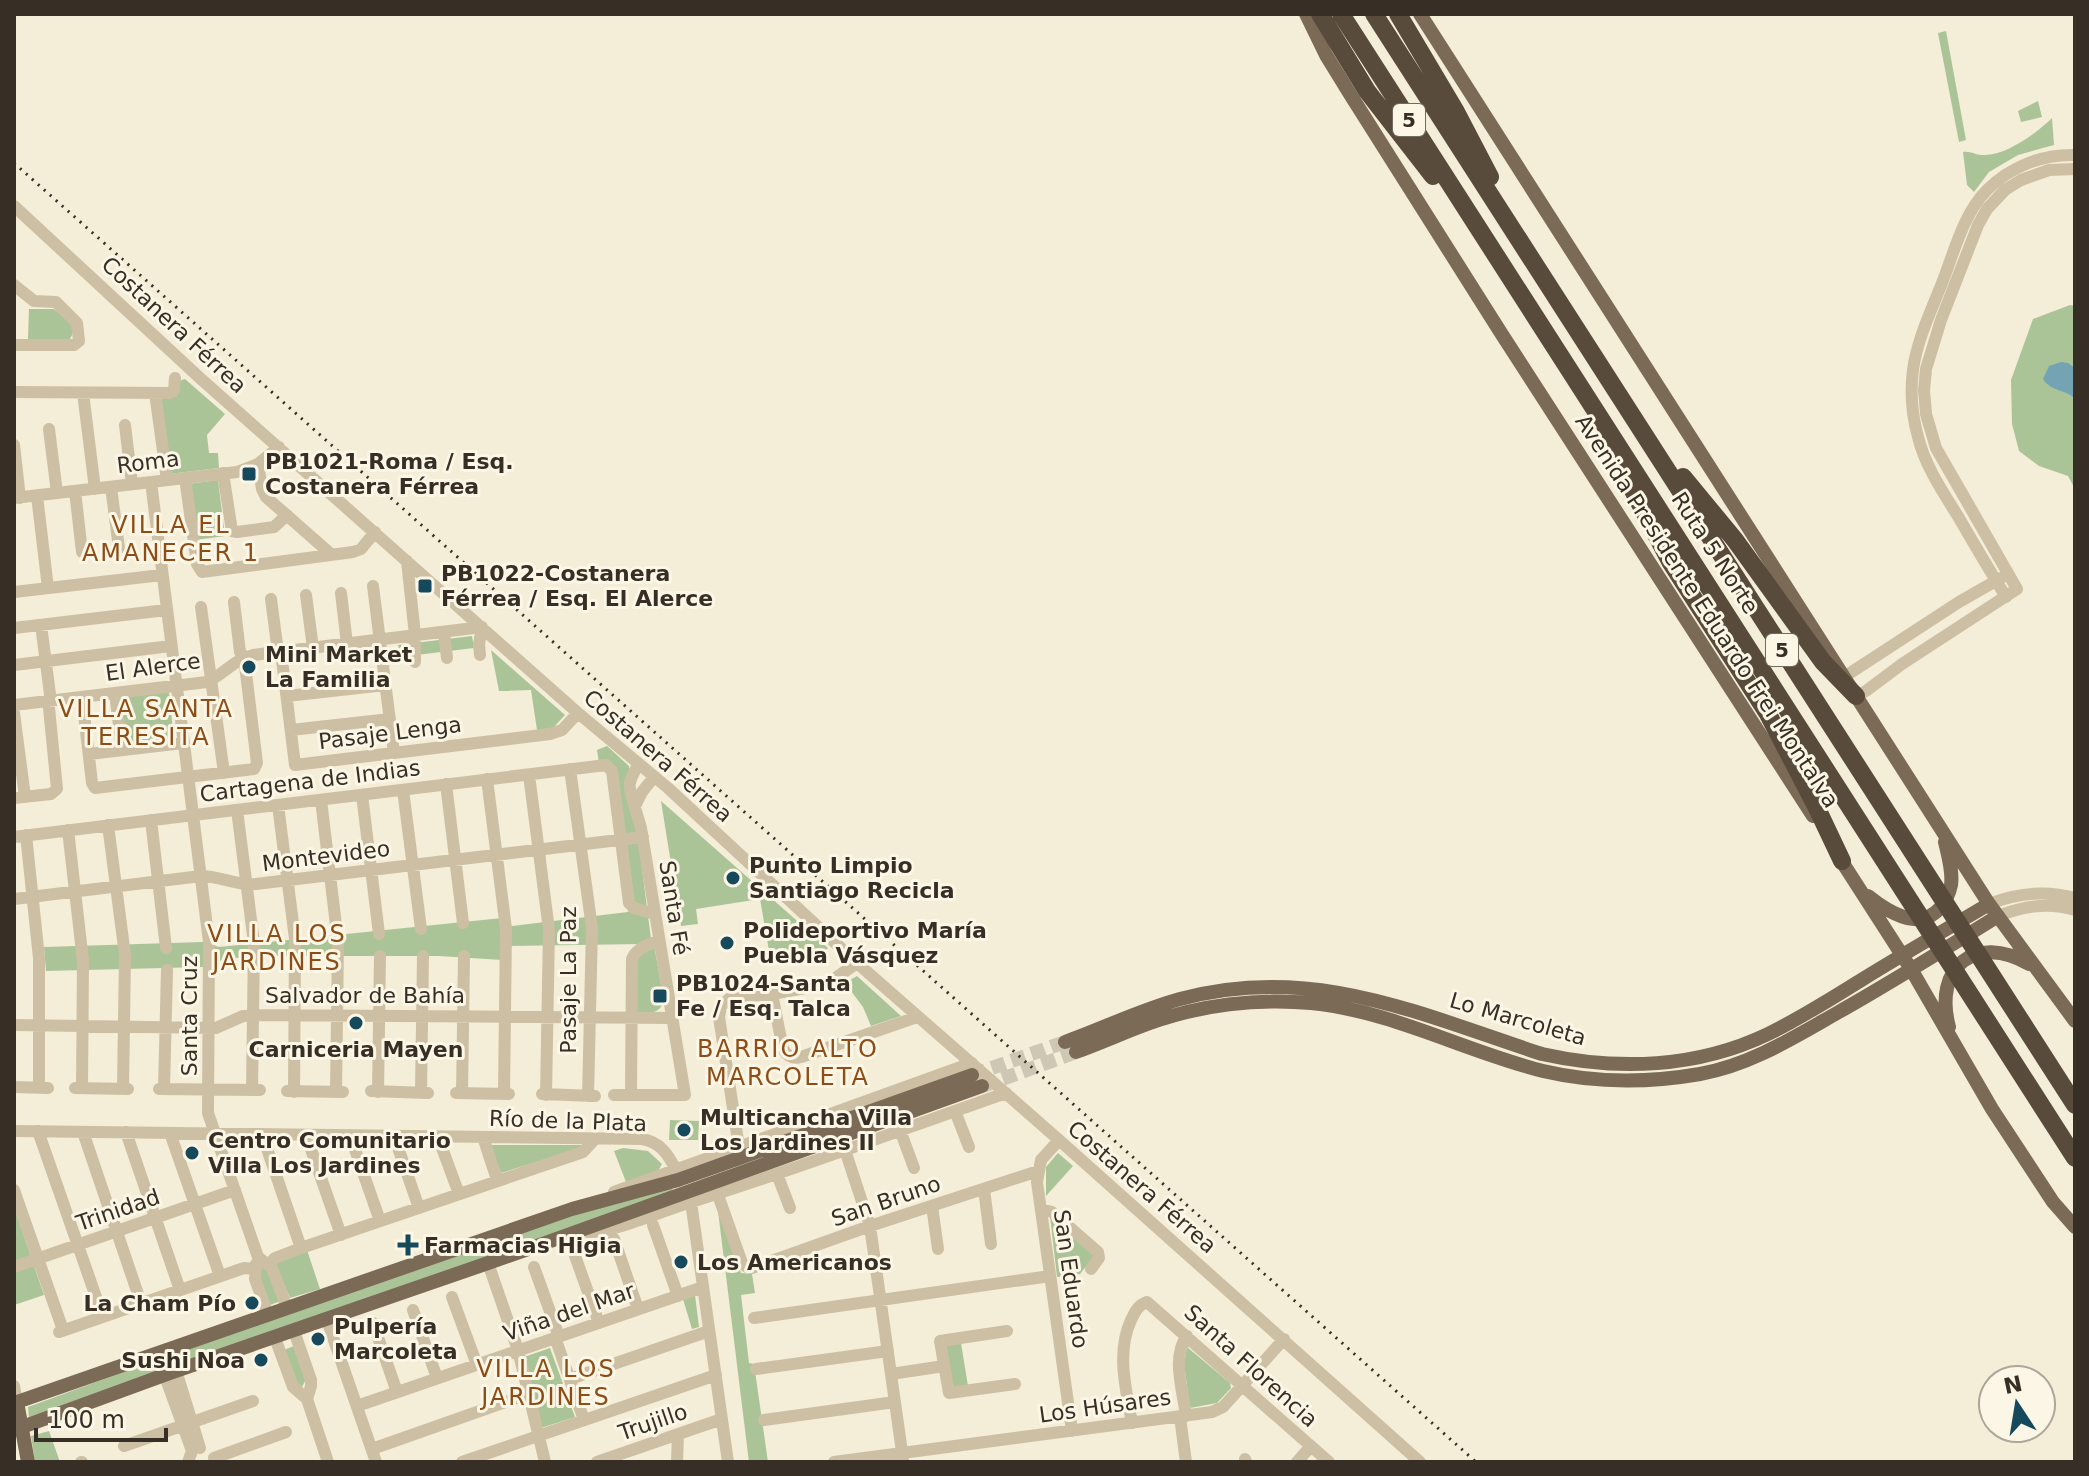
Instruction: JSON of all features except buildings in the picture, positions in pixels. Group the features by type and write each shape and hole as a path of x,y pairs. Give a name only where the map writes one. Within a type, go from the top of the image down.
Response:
{"highway":[{"path":"1320,14 1378,106 1477,226"},
{"name":"Ruta 5 Norte","path":"1341,14 2075,1158"},
{"name":"Ruta 5 Norte","path":"1374,14 2075,1105"},
{"path":"1398,14 1466,128 1520,241"},
{"path":"1632,417 1735,540 1823,662 1856,696"},
{"path":"1602,421 1658,542 1768,714 1842,861"}],"main road":[{"name":"Avenida Presidente Eduardo Frei Montalva","path":"1306,14 1326,55 1501,333 1911,969 1985,1098 2059,1211 2075,1227"},
{"path":"1420,14 1941,829 1994,910 2075,1021"},
{"path":"1859,887 1885,909 1902,917 1918,919 1933,914 1944,902 1951,882 1941,829"},
{"name":"Lo Marcoleta","path":"1994,910 1911,969 1775,1049 1723,1069 1659,1079 1615,1080 1559,1074 1396,1021 1353,1009 1309,1003 1264,1002 1218,1006 1173,1016 1071,1047 1142,1012 1181,999 1222,990 1275,987 1352,994 1560,1058 1615,1064 1654,1064 1708,1055 1787,1025 1902,955 1994,910"},
{"path":"1953,1044 1944,1000 1950,977 1959,965 1972,956 1993,952 2008,954 2037,969"},
{"path":"1482,1051 1491,1037"},
{"path":"1505,1058 1513,1044"},
{"path":"17,1419 162,1352 572,1209 689,1176 972,1069"},
{"path":"17,1419 170,1373 580,1230 694,1195 982,1086"},
{"path":"572,1209 580,1230"},
{"path":"512,1230 520,1252"},
{"path":"17,1419 28,1462"}],"street":[{"path":"2002,578 1931,472 1921,447 1912,398 1915,359 1963,229 1982,196 2002,177 2022,165 2045,158 2075,155"},
{"path":"2006,597 2002,578 1932,437 1925,402 1926,369 1941,320 1987,209 2005,190 2021,180 2049,170 2075,169"},
{"name":"Costanera Férrea","path":"14,206 201,379 654,777 972,1069 1006,1093 1420,1462"},
{"path":"14,285 34,301 56,302 77,323 79,341 74,345 14,345"},
{"path":"14,392 170,393 174,391 175,378"},
{"path":"83,393 95,489"},
{"path":"155,393 167,480"},
{"path":"125,425 132,484"},
{"path":"49,429 57,493"},
{"path":"14,445 17,498"},
{"name":"Roma","path":"17,498 243,470 258,464 279,447"},
{"path":"258,464 264,494 332,555"},
{"path":"223,473 232,531 274,527 287,515"},
{"path":"185,478 197,564 200,571 205,573 353,552 361,549 375,532"},
{"name":"Santa Cruz","path":"151,482 210,954 208,1113 260,1263 275,1274 287,1308"},
{"path":"111,487 119,548"},
{"path":"75,491 82,552"},
{"path":"37,496 48,588"},
{"path":"407,561 415,662"},
{"path":"14,592 162,575"},
{"path":"1844,677 1959,602 2002,578"},
{"path":"373,586 394,753"},
{"path":"1982,589 1988,602 2006,597"},
{"path":"341,593 347,644"},
{"path":"306,595 313,648"},
{"path":"1856,696 2006,597"},
{"path":"271,599 291,730 390,719"},
{"path":"82,697 93,786 98,788 187,778 256,767 244,657 240,652 234,602"},
{"path":"201,607 224,773"},
{"path":"14,628 166,610"},
{"path":"14,713 19,798 51,794 57,786 41,625"},
{"path":"480,655 482,627"},
{"name":"El Alerce","path":"14,705 213,680 244,657 482,627"},
{"path":"444,632 447,658"},
{"path":"14,665 171,646"},
{"path":"287,696 385,685"},
{"path":"115,693 122,750"},
{"name":"Pasaje Lenga","path":"291,730 295,765 394,753 424,743 520,731 559,732 578,713"},
{"path":"89,754 183,743"},
{"name":"Cartagena de Indias","path":"20,836 604,765 612,771 621,840"},
{"name":"Santa Fé","path":"631,1095 680,1095 677,1052 643,837 636,804 630,794 629,786 638,765"},
{"name":"Pasaje La Paz","path":"548,1018 544,1094 592,1096 592,928 570,769"},
{"path":"529,775 549,930 548,1018"},
{"path":"636,804 654,777"},
{"path":"464,956 459,1093 508,1094 506,935 487,779"},
{"path":"446,784 463,923"},
{"path":"403,790 421,929"},
{"path":"362,795 379,934"},
{"path":"278,805 295,939 295,1014 290,1092 340,1092 338,942 321,800"},
{"path":"167,970 161,1089 256,1090 254,943 237,810"},
{"path":"151,820 166,948"},
{"path":"68,830 83,961 83,1026 78,1088 126,1089 125,957 108,825"},
{"path":"14,1087 44,1087 34,897 20,836"},
{"name":"Montevideo","path":"16,899 201,876 247,885 288,881 643,837"},
{"path":"621,840 630,905 655,914"},
{"name":"Lo Marcoleta","path":"1994,910 2001,899 2030,894 2049,893 2075,902"},
{"path":"16,899 29,909 34,919"},
{"path":"614,1095 631,1095 632,959 639,949 659,940"},
{"path":"380,956 374,1092 424,1092 423,956"},
{"path":"739,1147 720,1009 730,998 827,984 857,963"},
{"path":"772,994 783,1049 793,1057 801,1057 917,1017"},
{"path":"17,1025 35,1012 40,1003"},
{"name":"Salvador de Bahía","path":"17,1025 209,1028 221,1027 243,1016 295,1014 671,1018"},
{"path":"589,1206 614,1191 972,1069"},
{"path":"728,1462 703,1287 694,1195 718,1195 1006,1093"},
{"path":"955,1111 969,1147"},
{"path":"900,1130 914,1168"},
{"name":"Río de la Plata","path":"14,1131 642,1139 665,1151 676,1170"},
{"path":"38,1131 103,1317"},
{"path":"83,1132 141,1303"},
{"path":"126,1132 180,1290"},
{"path":"170,1133 220,1276"},
{"path":"262,1134 301,1248"},
{"path":"306,1135 341,1235"},
{"path":"350,1135 380,1221"},
{"path":"394,1136 419,1208"},
{"path":"438,1137 459,1194"},
{"path":"483,1137 497,1180"},
{"path":"14,1190 61,1331 583,1152 595,1139"},
{"path":"1038,1171 1044,1155 1059,1140"},
{"path":"845,1150 870,1226 902,1458"},
{"name":"San Bruno","path":"718,1195 740,1260 747,1267 755,1267 1038,1171"},
{"name":"San Eduardo","path":"1038,1171 1072,1431"},
{"path":"777,1174 790,1208"},
{"path":"984,1189 991,1244"},
{"name":"Trinidad","path":"14,1267 235,1190"},
{"path":"932,1206 938,1249"},
{"path":"1041,1209 1052,1212 1098,1252 1099,1258 1091,1269"},
{"path":"653,1225 678,1296"},
{"path":"614,1239 638,1309"},
{"path":"574,1253 599,1323"},
{"name":"Santa Cruz","path":"260,1263 255,1279 268,1315"},
{"path":"488,1263 518,1350 545,1462"},
{"path":"534,1267 584,1420"},
{"path":"754,1318 1050,1276"},
{"name":"Viña del Mar","path":"357,1406 703,1287"},
{"path":"452,1297 477,1365"},
{"name":"Santa Florencia","path":"1132,1423 1123,1347 1130,1322 1140,1304 1145,1302 1329,1462"},
{"path":"413,1310 437,1378"},
{"path":"327,1320 376,1462"},
{"path":"373,1323 397,1392"},
{"path":"294,1331 311,1380 307,1399"},
{"path":"570,1379 709,1331"},
{"path":"1007,1331 940,1341 949,1393 1015,1384"},
{"path":"1186,1462 1179,1356 1187,1336"},
{"path":"275,1338 293,1387 307,1399 328,1462"},
{"name":"Los Húsares","path":"834,1462 902,1458 1212,1412 1243,1385 1284,1339"},
{"path":"756,1369 888,1351"},
{"path":"162,1352 170,1373 178,1377 193,1454 212,1454 215,1460 286,1432"},
{"path":"891,1374 944,1366"},
{"path":"462,1462 716,1375"},
{"path":"14,1386 17,1419"},
{"path":"372,1449 528,1394"},
{"path":"124,1446 253,1401"},
{"path":"764,1420 895,1402"},
{"name":"Trujillo","path":"597,1462 636,1455 678,1434 722,1419"},
{"path":"677,1462 678,1434"},
{"path":"1297,1462 1311,1446"}],"green space":[{"path":"1946,31 1966,140 1959,142 1938,33"},
{"path":"2038,101 2042,117 2021,122 2018,111"},
{"path":"2052,118 2054,145 2018,155 1989,172 1974,192 1967,185 1963,152 1991,155 2000,152 2029,137"},
{"path":"2070,305 2075,306 2075,489 2068,476 2039,466 2019,451 2012,424 2011,380 2033,319"},
{"path":"29,309 54,309 72,324 70,339 28,339"},
{"path":"185,379 225,414 207,435 209,453 218,453 219,468 169,474 160,402 176,382"},
{"path":"218,480 225,536 195,540 188,484"},
{"path":"472,636 474,648 400,657 398,645"},
{"path":"491,650 565,715 553,728 537,730 531,690 499,691"},
{"path":"169,692 174,740 124,745 118,698"},
{"path":"607,746 629,766 651,939 643,944 503,946 502,960 439,956 249,956 203,967 46,971 44,947 203,942 219,947 502,918 504,927 628,912 633,902 612,765 599,763 597,750"},
{"path":"661,801 828,948 823,953 771,962 760,899 696,909 698,924 681,926"},
{"path":"654,945 664,1001 656,1011 637,1012 635,954"},
{"path":"857,976 901,1016 871,1026 863,1007 845,983"},
{"name":"Multicancha Villa Los Jardines II","path":"670,1120 699,1121 698,1140 669,1140"},
{"path":"490,1145 583,1145 501,1173"},
{"path":"623,1148 648,1151 662,1164 658,1171 626,1182 614,1151"},
{"path":"1058,1153 1073,1166 1046,1196 1046,1167"},
{"path":"668,1183 675,1193 29,1419 28,1407"},
{"path":"14,1207 44,1295 14,1305"},
{"path":"718,1211 721,1211 741,1273 752,1274 755,1293 741,1295 749,1363 754,1364 768,1462 749,1462"},
{"path":"1050,1216 1095,1255 1080,1274 1057,1277"},
{"path":"307,1250 320,1289 290,1298 275,1264"},
{"path":"266,1265 281,1301 270,1305 259,1267"},
{"path":"695,1295 699,1327 692,1329 683,1299"},
{"path":"961,1343 968,1386 953,1389 946,1346"},
{"path":"294,1346 306,1379 302,1387 295,1381 284,1350"},
{"path":"1187,1347 1230,1383 1231,1388 1217,1403 1190,1408 1184,1364"},
{"path":"550,1348 575,1417 541,1428 524,1357"},
{"path":"49,1431 60,1462 35,1462 31,1436"}],"water":[{"path":"2061,362 2075,368 2075,399 2043,379 2049,366"}],"tunnel":[{"path":"972,1075 1065,1042"},
{"path":"983,1086 1076,1052"}],"railway":[{"path":"14,163 1476,1462"}],"place":[{"name":"PB1021-Roma / Esq. Costanera Férrea","path":"249,474"},
{"name":"PB1022-Costanera Férrea / Esq. El Alerce","path":"425,586"},
{"name":"Mini Market La Familia","path":"249,667"},
{"name":"Punto Limpio Santiago Recicla","path":"733,878"},
{"name":"Polideportivo María Puebla Vásquez","path":"727,943"},
{"name":"PB1024-Santa Fe / Esq. Talca","path":"660,996"},
{"name":"Carniceria Mayen","path":"356,1023"},
{"name":"Multicancha Villa Los Jardines II","path":"684,1130"},
{"name":"Centro Comunitario Villa Los Jardines","path":"192,1153"},
{"name":"Farmacias Higia","path":"408,1245"},
{"name":"Los Americanos","path":"681,1262"},
{"name":"La Cham Pío","path":"252,1303"},
{"name":"Pulpería Marcoleta","path":"318,1339"},
{"name":"Sushi Noa","path":"261,1360"}],"district":[{"name":"VILLA EL AMANECER 1","path":"171,539"},
{"name":"VILLA SANTA TERESITA","path":"146,723"},
{"name":"VILLA LOS JARDINES","path":"277,948"},
{"name":"BARRIO ALTO MARCOLETA","path":"788,1063"},
{"name":"VILLA LOS JARDINES","path":"546,1383"}]}
